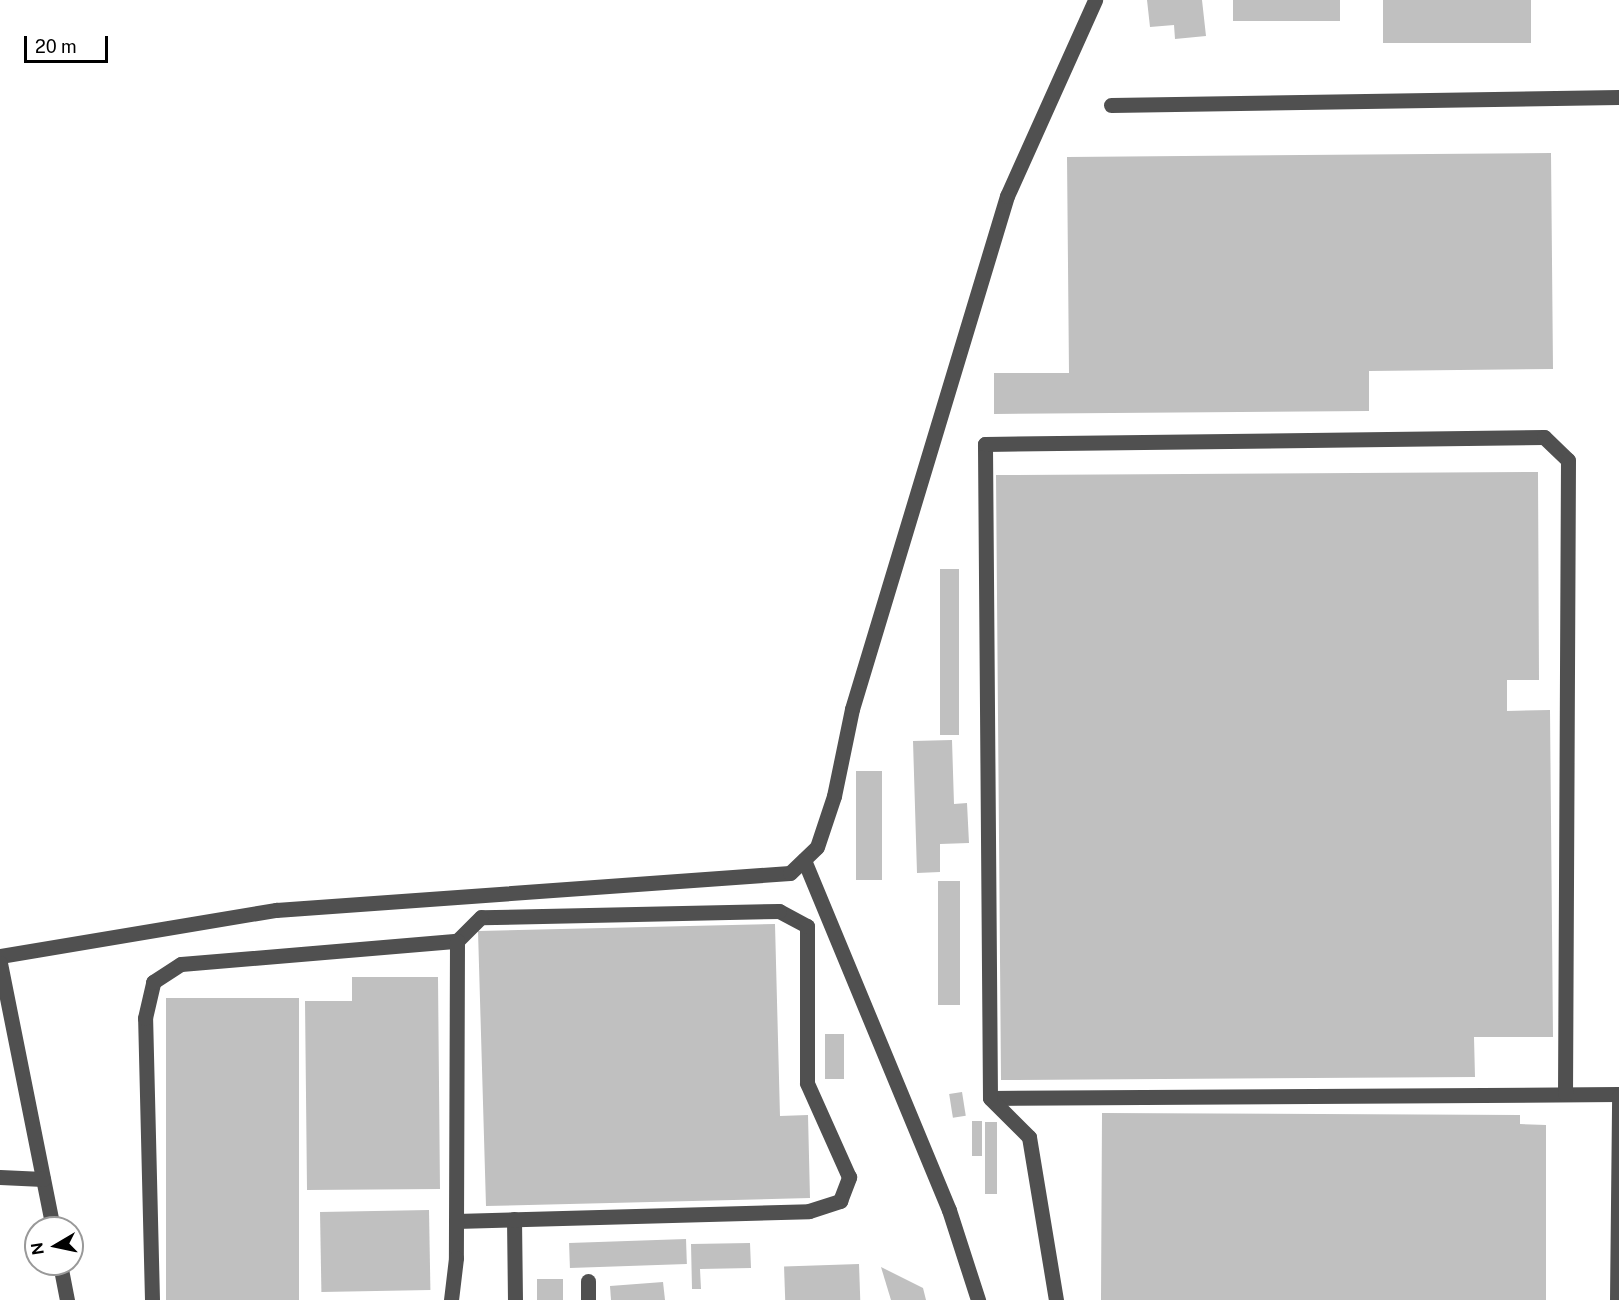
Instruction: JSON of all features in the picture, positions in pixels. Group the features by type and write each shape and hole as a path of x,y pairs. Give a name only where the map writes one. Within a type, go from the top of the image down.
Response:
{"street":[{"path":"0,956 276,910 790,873 817,847 834,796 852,709 1007,196 1095,0"},
{"path":"1111,105 1619,97"},
{"path":"1056,1300 1029,1137 990,1098 985,444 1544,437 1568,460 1565,1094"},
{"path":"804,860 949,1210 978,1300"},
{"path":"152,1300 145,1018 153,982 181,964 457,941 481,917 779,911 807,926 807,1083 849,1177 840,1201 809,1211 456,1221"},
{"path":"451,1300 456,1221 457,941"},
{"path":"0,963 51,1216"},
{"path":"990,1098 1619,1095 1617,1300"},
{"path":"0,1177 43,1179"},
{"path":"514,1219 515,1300"},
{"path":"62,1276 67,1300"},
{"path":"588,1281 588,1300"}],"building":[{"path":"1147,0 1202,0 1206,36 1175,39 1174,25 1150,27"},
{"path":"1233,0 1340,0 1340,21 1233,21"},
{"path":"1383,0 1531,0 1531,43 1383,43"},
{"path":"1551,153 1553,369 1369,371 1369,411 994,414 994,373 1069,373 1067,157"},
{"path":"1538,472 1539,680 1507,680 1507,711 1550,710 1553,1037 1474,1037 1475,1077 1001,1080 996,475"},
{"path":"940,569 959,569 959,735 940,735"},
{"path":"952,740 954,804 967,803 969,843 940,844 940,872 917,873 913,741"},
{"path":"856,771 882,771 882,880 856,880"},
{"path":"938,881 960,881 960,1005 938,1005"},
{"path":"775,924 780,1116 808,1115 810,1198 486,1206 478,931"},
{"path":"352,977 438,977 440,1189 307,1190 305,1001 352,1001"},
{"path":"166,998 299,998 299,1300 166,1300"},
{"path":"825,1034 844,1034 844,1079 825,1079"},
{"path":"962,1092 966,1116 953,1118 949,1094"},
{"path":"1102,1113 1520,1115 1520,1124 1546,1125 1546,1300 1101,1300"},
{"path":"972,1121 982,1121 982,1156 972,1156"},
{"path":"985,1122 997,1122 997,1194 985,1194"},
{"path":"429,1210 430,1290 321,1292 320,1212"},
{"path":"686,1239 687,1264 570,1268 569,1243"},
{"path":"750,1243 751,1268 700,1269 701,1289 692,1289 691,1244"},
{"path":"859,1264 860,1300 785,1300 784,1267"},
{"path":"881,1267 923,1288 926,1300 891,1300"},
{"path":"537,1279 563,1279 563,1300 537,1300"},
{"path":"663,1282 665,1300 611,1300 610,1286"}]}
